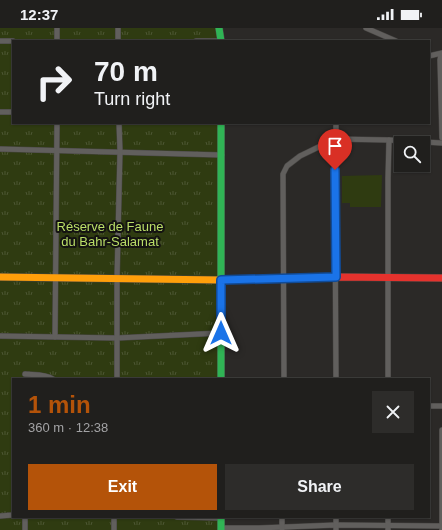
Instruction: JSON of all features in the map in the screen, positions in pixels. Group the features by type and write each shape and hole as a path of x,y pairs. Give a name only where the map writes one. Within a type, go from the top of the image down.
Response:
{"street":[{"path":"57,28 57,40"},
{"path":"118,28 118,40"},
{"path":"219,28 221,40"},
{"path":"366,28 394,40"},
{"path":"0,41 12,41"},
{"path":"430,56 441,54 442,138"},
{"path":"0,112 12,112"},
{"path":"55,337 57,124"},
{"path":"117,378 119,124"},
{"path":"221,124 221,378"},
{"path":"336,124 336,378"},
{"path":"284,378 283,174 287,166 300,156 335,139 442,143"},
{"path":"388,378 389,140"},
{"path":"0,149 222,155"},
{"path":"0,277 221,280 336,277 442,278"},
{"path":"0,336 117,338 221,333"},
{"path":"25,374 51,378"},
{"path":"430,406 442,406"},
{"path":"442,430 442,530"},
{"path":"0,516 12,515"},
{"path":"25,518 25,530"},
{"path":"114,518 114,530"},
{"path":"221,518 221,529 388,528 442,526"},
{"path":"282,518 282,529"}],"green space":[{"name":"Réserve de Faune du Bahr-Salamat","path":"0,28 219,28 221,40 12,40 12,124 221,124 221,378 12,378 12,518 221,518 221,530 0,530"},
{"path":"382,175 381,207 350,207 350,203 342,203 342,176"}],"traffic: fast":[{"path":"219,28 221,40"},
{"path":"221,124 221,378"},
{"path":"221,518 221,530"}],"traffic: slow":[{"path":"0,277 221,280 267,279"}],"traffic: jam":[{"path":"267,279 336,277 442,278"}],"route":[{"path":"221,333 221,280 336,277 335,170"}]}
